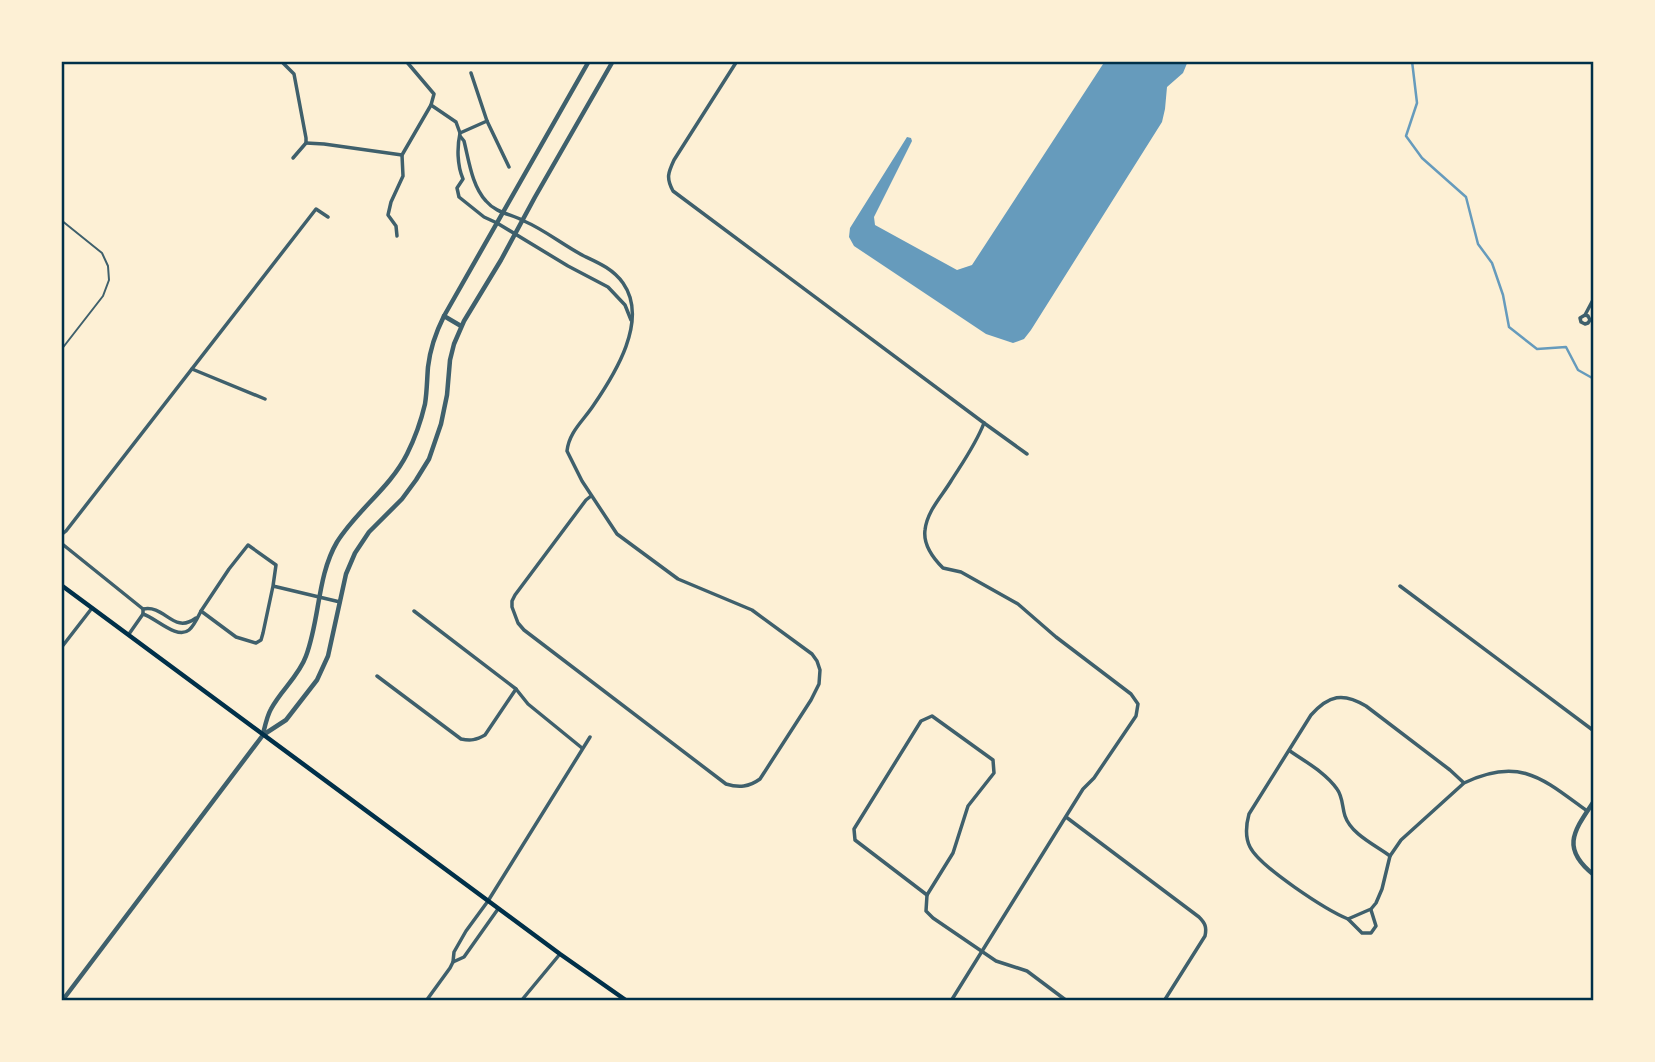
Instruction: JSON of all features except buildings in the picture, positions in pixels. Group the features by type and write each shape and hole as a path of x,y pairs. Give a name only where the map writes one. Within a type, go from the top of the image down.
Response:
{"main road":[{"path":"61,585 498,909 627,1001"}],"street":[{"path":"284,61 294,74 306,138 306,144 293,158"},
{"path":"397,236 396,226 388,215 403,176 402,155 431,105 434,94 406,61"},
{"path":"263,735 270,710 306,658 325,572 335,546 348,526 389,481 406,457 419,428 430,357 444,316 589,61"},
{"path":"62,1001 263,735 286,720 317,680 328,656 346,573 355,553 369,532 402,499 429,459 443,416 450,360 461,326 613,61"},
{"path":"737,61 674,160 668,181 673,191 1027,454"},
{"path":"471,73 487,121 509,167"},
{"path":"431,105 456,122 464,141 474,181 486,202 502,213 523,220 602,264 616,274 626,288 633,307 631,329 623,353 592,408 572,433 567,452 591,496 617,534 670,574 760,615 817,661 820,684 760,779 754,783 734,787 726,784 524,631 518,623 512,607 515,595 591,496"},
{"path":"487,121 460,135 457,141 463,179 457,188 459,197 484,217 608,287 625,305 631,319 631,329"},
{"path":"306,144 402,155"},
{"path":"61,535 316,209 328,217"},
{"path":"1585,315 1594,298"},
{"path":"444,316 461,326"},
{"path":"192,369 265,399"},
{"path":"951,1001 1083,789 1094,778 1136,716 1138,704 1131,694 1026,610 983,583 961,572 943,568 936,561 926,542 928,519 970,453 984,423"},
{"path":"61,543 143,612 180,633 191,628 201,611 229,569 248,545 276,565 261,640 256,643 236,637 201,611"},
{"path":"273,586 340,601"},
{"path":"1399,586 1594,731"},
{"path":"128,635 148,607 180,624 191,622 198,617"},
{"path":"61,648 92,608"},
{"path":"414,611 516,690 528,704 582,748"},
{"path":"377,676 461,739 469,741 485,736 516,690"},
{"path":"1371,909 1376,926 1371,933 1362,933 1348,919 1320,905 1283,878 1255,854 1249,845 1249,814 1311,715 1330,699 1341,696 1355,700 1464,783"},
{"path":"927,895 855,840 854,829 920,721 932,716 993,760 994,773 968,806 953,853 927,895 926,911 1003,964 1027,971 1067,1001"},
{"path":"426,1001 453,962 454,952 466,931 488,901 590,737"},
{"path":"1290,751 1329,780 1339,792 1349,824 1390,856"},
{"path":"1348,919 1371,909 1382,889 1390,856 1407,834 1464,783 1493,772 1518,772 1543,780 1587,811"},
{"path":"1594,801 1573,839 1576,858 1594,874"},
{"path":"1066,817 1205,923 1205,936 1164,1001"},
{"path":"453,962 464,957 498,909"},
{"path":"521,1001 560,954"}],"lane":[{"path":"61,350 103,296 109,281 108,266 102,253 62,222"}],"water":[{"path":"1105,61 1188,61 1183,73 1167,87 1162,122 1024,339 1013,343 986,334 854,246 849,237 850,228 907,137 912,141 874,217 875,225 957,270 972,265"}],"waterway":[{"path":"1412,61 1417,103 1406,136 1422,158 1466,197 1478,244 1492,263 1503,295 1509,327 1537,349 1566,347 1578,370 1594,379"}]}
